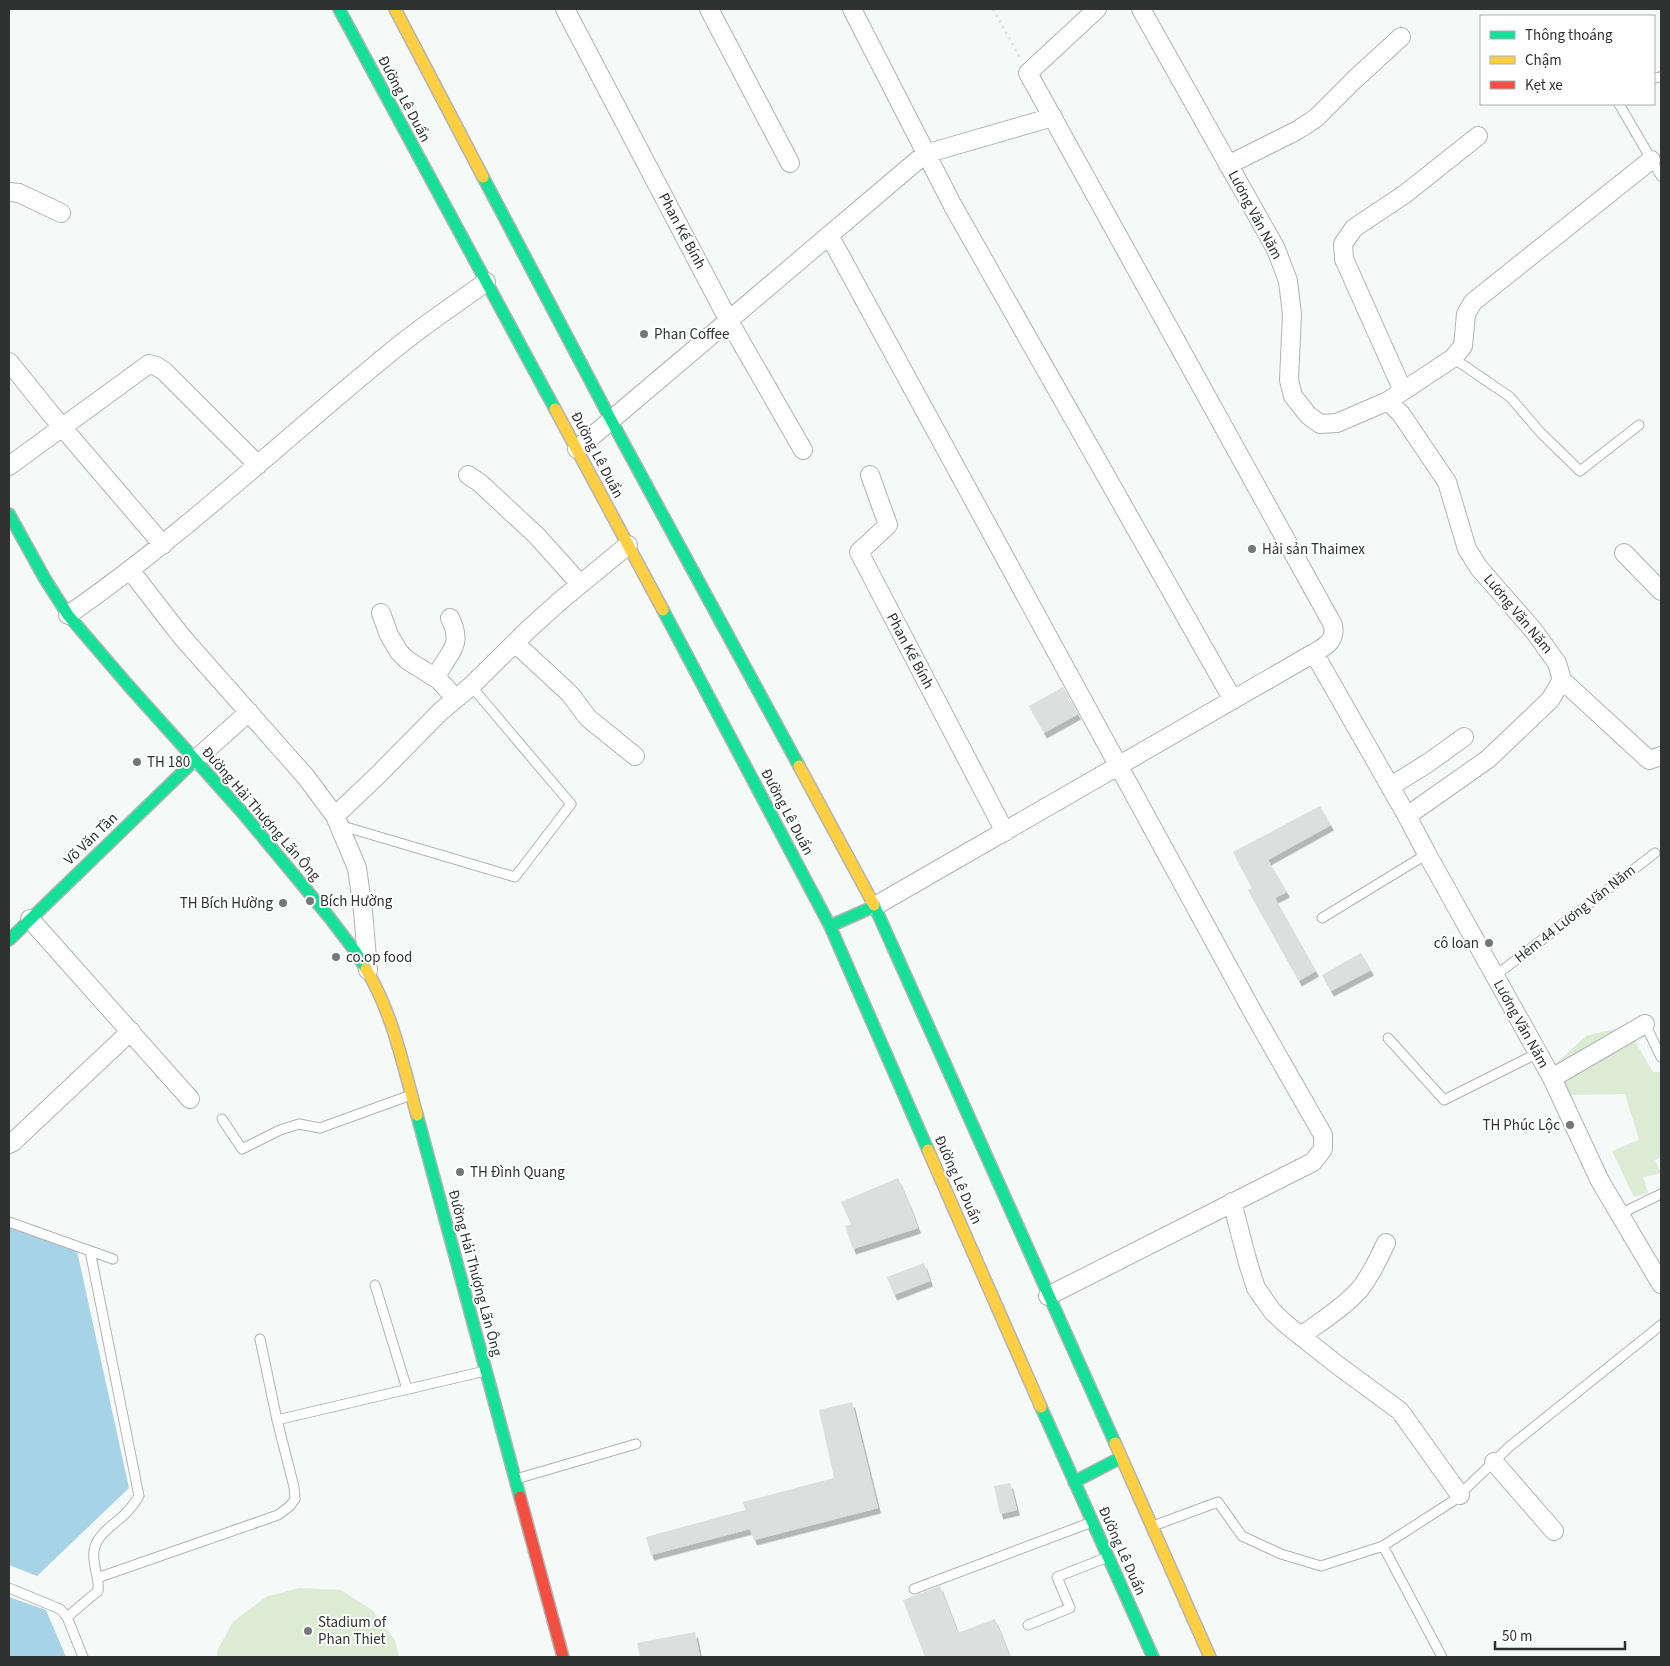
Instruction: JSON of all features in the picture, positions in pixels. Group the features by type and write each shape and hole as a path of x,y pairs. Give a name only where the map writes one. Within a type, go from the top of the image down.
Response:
{"main road":[{"name":"Đường Lê Duẩn","path":"339,9 577,449 830,926 1074,1482 1154,1657"},
{"name":"Đường Lê Duẩn","path":"395,9 611,420 875,906 1210,1657"},
{"name":"Đường Hải Thượng Lãn Ông","path":"9,514 45,579 68,615 241,811 293,874 334,924 368,971 380,995 393,1027 563,1657"},
{"name":"Võ Văn Tần","path":"9,940 195,760"},
{"path":"830,926 875,906"},
{"path":"1074,1482 1120,1458"}],"street":[{"name":"Phan Kế Bính","path":"566,9 729,320 804,450"},
{"path":"709,9 790,163"},
{"path":"852,9 953,206 1233,700"},
{"path":"875,906 1314,653 1332,640 1334,632 1333,625 1028,73 1097,9"},
{"name":"Lương Văn Năm","path":"1141,9 1276,249 1288,281 1292,314 1288,380 1293,396 1308,415 1320,424 1337,423 1388,401 1401,414 1446,482 1466,549 1479,568 1539,637 1557,663 1562,680"},
{"path":"1228,165 1298,130 1316,118 1401,37"},
{"path":"577,449 925,154 1053,117"},
{"path":"1403,391 1344,259 1343,244 1354,228 1405,194 1478,136"},
{"path":"1388,401 1453,358 1463,346 1466,314 1473,302 1651,160"},
{"path":"9,192 20,194 61,213"},
{"path":"829,235 1254,1016 1322,1135 1323,1150 1313,1162 1048,1296"},
{"path":"68,615 163,544 399,345 486,282"},
{"path":"9,362 62,427 163,544"},
{"path":"9,466 149,364 164,371 258,465"},
{"name":"Phan Kế Bính","path":"870,475 888,525 859,552 1005,832"},
{"path":"468,476 480,483 537,536 580,584"},
{"path":"337,821 440,712 580,584 628,545"},
{"path":"1624,553 1661,590"},
{"path":"130,570 182,636 306,776 337,821 357,868 364,911 368,971"},
{"path":"381,613 389,635 399,652 407,660 436,678 456,698"},
{"path":"436,678 440,668 452,651 457,638 450,618"},
{"path":"515,643 570,694 588,718 635,756"},
{"name":"Lương Văn Năm","path":"1314,653 1391,786 1552,1078 1600,1181 1661,1284"},
{"path":"1407,816 1488,759 1550,700 1562,680 1649,760 1661,756"},
{"path":"195,760 249,712"},
{"path":"1391,786 1428,764 1464,737"},
{"path":"30,918 190,1099"},
{"path":"1552,1078 1645,1024"},
{"path":"9,1144 131,1031"},
{"path":"1232,1202 1256,1288 1273,1312 1300,1336 1400,1411 1460,1495"},
{"path":"1300,1336 1342,1305 1358,1290 1370,1274 1386,1243"},
{"path":"1494,1462 1554,1531"}],"lane":[{"path":"1620,105 1661,176"},
{"path":"1453,358 1510,397 1540,432 1580,471 1639,425"},
{"path":"337,821 515,877 571,804 470,686"},
{"name":"Hẻm 44 Lương Văn Năm","path":"1495,976 1655,853"},
{"path":"1322,918 1427,854"},
{"path":"1645,1024 1661,1057"},
{"path":"1388,1038 1444,1100 1538,1053"},
{"path":"222,1118 242,1149 280,1130 299,1124 320,1128 411,1094"},
{"path":"1620,1214 1661,1194"},
{"path":"9,1222 113,1259"},
{"path":"67,1617 98,1591 99,1584 94,1567 96,1543 106,1530 133,1506 139,1496 90,1251"},
{"path":"375,1285 407,1389"},
{"path":"1151,1526 1218,1502 1242,1536 1281,1554 1321,1566 1383,1546 1424,1521 1460,1495 1509,1448 1661,1325"},
{"path":"97,1578 278,1515 290,1506 295,1499 294,1487 277,1420 260,1339"},
{"path":"277,1420 485,1371"},
{"path":"515,1479 636,1444"},
{"path":"914,1590 1092,1522"},
{"path":"1383,1546 1442,1657"},
{"path":"1028,1625 1070,1608 1058,1577 1108,1556"},
{"path":"9,1588 60,1609 67,1617 83,1657"}],"path":[{"path":"992,9 1028,73"}],"green space":[{"path":"1626,1026 1653,1072 1661,1072 1661,1157 1655,1160 1661,1173 1643,1177 1648,1193 1634,1197 1612,1151 1639,1140 1625,1094 1568,1095 1553,1066 1586,1036"},
{"name":"Stadium of Phan Thiet","path":"299,1588 341,1590 372,1610 395,1640 399,1657 217,1657 217,1651 233,1622 266,1597"}],"water":[{"path":"9,1226 77,1251 129,1488 37,1576 9,1565"},
{"path":"9,1597 46,1610 66,1657 9,1657"}],"building":[{"path":"1063,687 1078,714 1044,733 1029,706"},
{"path":"1320,806 1331,825 1268,860 1287,892 1275,898 1316,971 1299,981 1248,890 1252,888 1233,852"},
{"path":"1361,953 1371,970 1331,991 1322,975"},
{"path":"898,1178 918,1228 853,1249 845,1226 851,1224 841,1202"},
{"path":"924,1263 930,1281 894,1295 887,1277"},
{"path":"852,1402 878,1508 754,1540 750,1529 651,1555 646,1537 745,1510 743,1502 834,1478 819,1410"},
{"path":"1010,1483 1017,1510 1000,1514 994,1486"},
{"path":"940,1586 958,1633 995,1619 1010,1657 925,1657 903,1600"},
{"path":"695,1632 700,1657 640,1657 637,1643"}],"traffic: fast":[{"path":"339,9 555,409"},
{"path":"483,177 611,420 799,766"},
{"path":"9,514 45,579 68,615 241,811 329,917 366,969"},
{"path":"663,610 830,926 928,1150"},
{"path":"9,940 195,760"},
{"path":"874,905 1115,1443"},
{"path":"830,926 875,906"},
{"path":"417,1115 520,1497"},
{"path":"1041,1407 1153,1657"},
{"path":"1074,1482 1120,1458"}],"traffic: slow":[{"path":"395,9 483,177"},
{"path":"555,409 663,610"},
{"path":"799,766 874,905"},
{"path":"366,969 390,1022 417,1115"},
{"path":"928,1150 1041,1407"},
{"path":"1115,1443 1210,1657"}],"traffic: jam":[{"path":"520,1497 563,1657"}],"place":[{"name":"Phan Coffee","path":"644,334"},
{"name":"Hải sản Thaimex","path":"1252,549"},
{"name":"TH 180","path":"137,762"},
{"name":"Bích Hường","path":"310,901"},
{"name":"TH Bích Hường","path":"283,903"},
{"name":"cô loan","path":"1489,943"},
{"name":"co.op food","path":"336,957"},
{"name":"TH Phúc Lộc","path":"1570,1125"},
{"name":"TH Đình Quang","path":"460,1172"},
{"name":"Stadium of Phan Thiet","path":"308,1631"}]}
